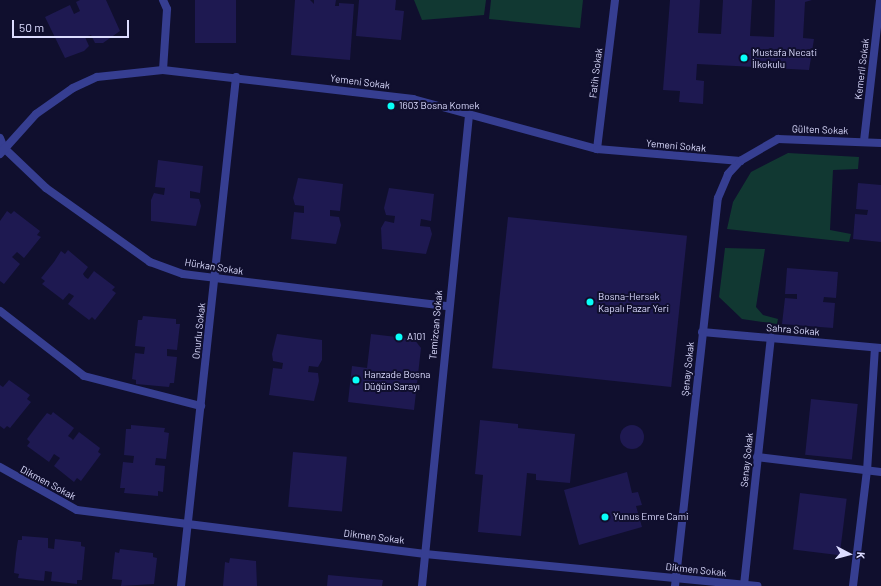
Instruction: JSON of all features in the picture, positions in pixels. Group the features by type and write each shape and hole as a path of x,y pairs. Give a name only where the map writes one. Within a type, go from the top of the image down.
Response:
{"street":[{"path":"163,0 167,9 163,70"},
{"name":"Fatih Sokak","path":"597,149 615,0"},
{"name":"Kemerli Sokak","path":"864,141 880,0"},
{"name":"Yemeni Sokak","path":"2,151 36,114 73,88 96,77 163,70 236,77 413,99 597,149 740,161"},
{"name":"Onurlu Sokak","path":"181,586 189,525 236,77"},
{"name":"Temizcan Sokak","path":"422,586 448,306 469,115"},
{"name":"Hürkan Sokak","path":"0,138 2,151 46,188 150,262 183,274 448,306"},
{"name":"Gülten Sokak","path":"740,161 778,139 864,141 881,143"},
{"name":"Şenay Sokak","path":"676,582 702,332 718,198 728,174 740,161"},
{"path":"0,311 84,376 201,406"},
{"name":"Sahra Sokak","path":"702,332 878,348"},
{"name":"Senay Sokak","path":"744,585 770,337"},
{"path":"853,586 868,471 878,348"},
{"path":"757,457 881,472"},
{"name":"Dikmen Sokak","path":"0,467 77,510 425,554 676,582 757,586"}],"green space":[{"path":"414,0 486,0 484,15 422,20"},
{"path":"491,0 583,0 580,28 489,19"},
{"path":"788,153 859,157 858,169 833,170 830,230 851,234 849,242 727,229 733,202 751,172"},
{"path":"725,248 765,249 756,307 763,315 778,319 777,324 742,319 719,297"}],"building":[{"path":"80,0 106,0 120,31 103,43 95,43 91,35 85,37 89,46 84,51 65,58 45,17 70,5 74,14 80,11 76,2"},
{"path":"195,0 236,0 236,43 195,43"},
{"path":"295,0 310,0 314,4 314,0 336,0 335,6 339,6 339,3 354,4 350,60 291,55"},
{"path":"359,0 396,0 395,10 404,11 401,40 356,36"},
{"path":"670,0 700,0 698,33 721,34 723,0 752,0 750,36 774,37 775,0 812,0 805,2 803,38 814,39 809,70 697,64 696,80 704,81 703,104 679,102 680,91 663,90"},
{"path":"158,160 203,166 200,193 190,191 190,198 199,199 201,206 196,226 151,221 151,200 154,193 164,195 165,188 155,187"},
{"path":"298,178 343,184 340,211 330,210 330,216 339,217 341,225 336,244 291,239 294,212 304,213 304,206 295,205 293,198"},
{"path":"858,183 881,185 881,242 853,239 855,214 867,215 868,210 856,209"},
{"path":"389,188 434,194 431,221 421,219 420,226 430,227 432,234 426,254 382,249 381,228 385,221 394,223 395,216 386,215 384,208"},
{"path":"7,211 11,214 14,211 40,231 37,235 41,237 24,258 17,252 12,257 20,264 4,284 0,281 0,221"},
{"name":"Bosna-Hersek Kapalı Pazar Yeri","path":"508,217 687,236 671,387 492,368"},
{"path":"68,250 88,267 83,274 85,277 88,279 94,271 115,287 112,290 116,293 95,320 92,317 89,320 68,304 74,296 69,293 63,300 42,284 45,281 41,278 61,251 65,254"},
{"path":"787,268 838,272 836,298 824,297 823,302 835,303 833,328 782,324 785,298 797,299 797,294 785,294"},
{"path":"143,316 176,319 176,324 180,324 177,350 167,349 167,356 177,357 174,383 170,383 169,387 136,384 136,380 132,379 135,353 144,354 145,347 135,346 138,320 142,320"},
{"path":"277,334 322,340 322,360 318,367 309,366 308,372 318,373 319,381 314,401 269,395 273,368 282,369 283,363 273,361 272,354"},
{"path":"371,334 414,339 421,348 414,410 348,402 352,366 367,368"},
{"path":"9,380 30,395 27,399 31,402 10,428 7,426 4,429 0,426 0,385 3,387"},
{"path":"811,399 858,404 852,460 805,455"},
{"path":"53,412 74,428 68,436 73,440 79,432 100,448 98,452 101,454 81,481 77,478 74,482 54,466 60,458 54,454 49,462 27,446 30,442 27,439 39,423 47,413 51,415"},
{"path":"480,420 518,424 518,428 575,434 570,483 536,480 536,474 527,473 521,536 478,532 483,475 475,474"},
{"path":"131,425 165,428 164,432 169,433 166,459 156,458 155,465 165,466 163,492 158,491 158,496 124,493 125,488 120,488 123,462 133,463 134,456 124,455 126,429 131,429"},
{"path":"632,425 640,429 644,437 640,445 632,449 624,445 620,437 624,429"},
{"path":"293,452 347,457 342,511 288,507"},
{"name":"Yunus Emre Cami","path":"627,472 632,493 638,492 642,505 636,506 642,527 579,545 564,490"},
{"path":"800,493 847,499 840,555 793,550"},
{"path":"22,536 48,538 48,548 54,549 55,539 81,542 81,546 85,547 82,580 77,580 77,584 51,581 52,572 45,571 44,581 18,578 19,574 14,573 18,540 22,540"},
{"path":"120,549 153,553 153,557 157,558 154,584 121,586 122,580 112,579 115,552 119,553"},
{"path":"230,558 256,561 257,586 223,586 225,562 229,563"},
{"path":"328,575 383,580 382,586 327,586"}],"place":[{"name":"Mustafa Necati İlkokulu","path":"744,58"},
{"name":"1603 Bosna Komek","path":"391,106"},
{"name":"Bosna-Hersek Kapalı Pazar Yeri","path":"590,302"},
{"name":"A101","path":"399,337"},
{"name":"Hanzade Bosna Düğün Sarayı","path":"356,380"},
{"name":"Yunus Emre Cami","path":"605,517"}]}
